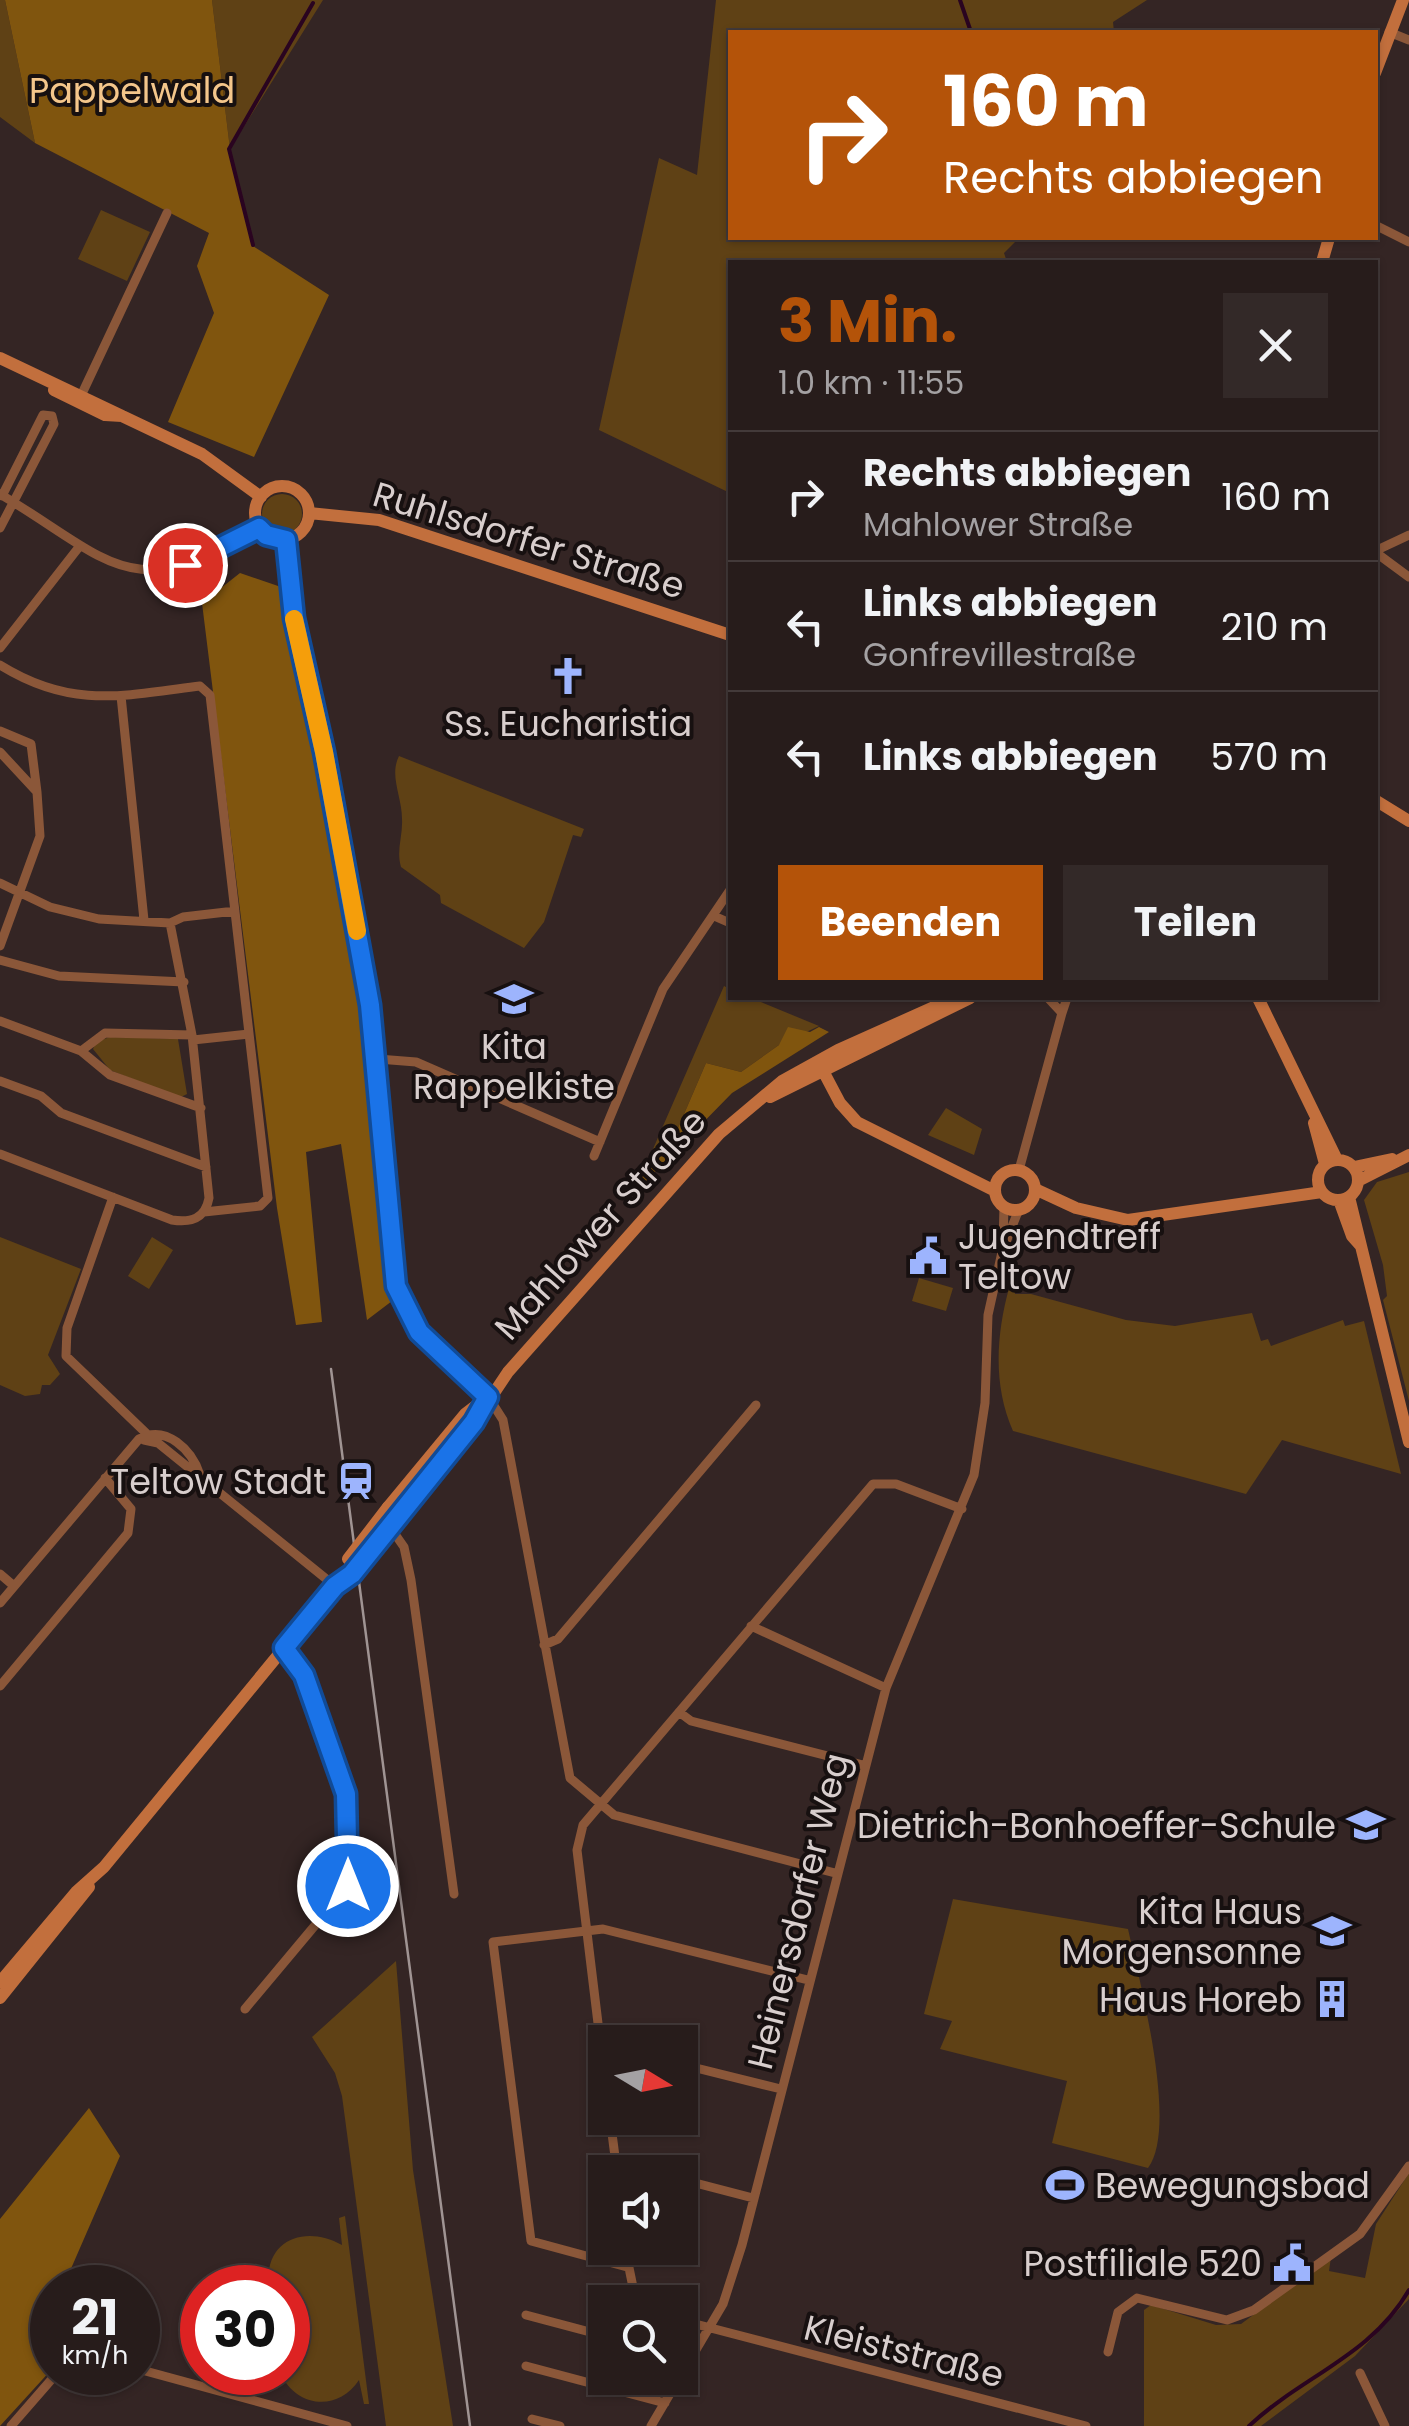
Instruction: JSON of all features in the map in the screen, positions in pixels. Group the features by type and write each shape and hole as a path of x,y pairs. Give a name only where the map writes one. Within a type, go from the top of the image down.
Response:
{"main road":[{"path":"1378,63 1403,0"},
{"path":"1389,32 1409,8"},
{"path":"0,358 202,454 260,496"},
{"path":"276,487 288,487 303,496 309,514 304,528 286,540 266,535 259,528 255,512 260,496 276,487"},
{"name":"Ruhlsdorfer Straße","path":"309,514 379,520 728,633"},
{"path":"286,540 294,618 324,752 378,1059 394,1274 400,1298 419,1332 488,1397"},
{"path":"1378,802 1409,821"},
{"name":"Mahlower Straße","path":"1,1991 81,1901 96,1876 335,1586 352,1574 474,1422 488,1397 719,1134 763,1099 950,1000"},
{"name":"Mahlower Straße","path":"821,1067 966,1000"},
{"path":"1259,1000 1310,1106 1327,1167 1322,1192"},
{"path":"821,1067 840,1104 856,1122 998,1184 1022,1202 1076,1208 1110,1218 1145,1220 1282,1196 1322,1192 1344,1198"},
{"path":"1282,1196 1327,1167 1356,1174 1409,1155"},
{"path":"998,1184 1020,1170 1030,1177 1022,1202"},
{"path":"1356,1174 1344,1198 1352,1236 1360,1245 1409,1442"},
{"name":"Mahlower Straße","path":"335,1586 337,1572 388,1507 464,1414 488,1397"}],"street":[{"path":"1389,32 1409,40"},
{"path":"80,399 167,212"},
{"path":"1378,227 1409,242"},
{"path":"0,528 15,503 54,424 52,416 45,414 1,496 15,503 78,547 125,567 170,568 216,552 259,528"},
{"path":"1378,550 1409,536"},
{"path":"0,648 78,547"},
{"path":"1378,553 1405,574 1409,560"},
{"path":"0,666 52,691 100,699 200,686 210,694 268,1198 260,1206 204,1212 189,1222 172,1220 0,1154"},
{"path":"121,696 144,920"},
{"path":"0,730 31,744 40,836 0,946"},
{"path":"0,752 36,792"},
{"path":"0,884 18,894 99,920 170,922 182,916 236,910"},
{"path":"594,1156 663,989 728,893"},
{"path":"714,916 728,922"},
{"path":"170,922 184,982 201,1108 209,1198 204,1212"},
{"path":"0,960 60,976 184,982"},
{"path":"1050,1000 1062,1013"},
{"path":"1020,1170 1066,1000"},
{"path":"0,1020 81,1051 110,1074 201,1108"},
{"path":"81,1051 105,1033 192,1037 249,1034"},
{"path":"378,1059 416,1062 600,1142"},
{"path":"0,1081 41,1096 61,1113 206,1168"},
{"path":"113,1197 67,1328 66,1356 147,1434"},
{"name":"Heinersdorfer Weg","path":"698,2347 723,2304 886,1688 962,1508 979,1456 986,1403 986,1334 1002,1252 1022,1202"},
{"path":"488,1397 503,1420 566,1772 614,1815 835,1873"},
{"path":"544,1645 558,1639 756,1405"},
{"path":"0,1603 147,1434 163,1434 177,1442 193,1458 200,1475"},
{"path":"135,1444 144,1440 158,1442 335,1586"},
{"path":"0,1686 128,1533 132,1509 105,1478"},
{"path":"600,2025 578,1834 872,1484 896,1484 962,1508"},
{"path":"390,1526 404,1547 410,1580 454,1894"},
{"path":"0,1574 14,1586"},
{"path":"750,1626 886,1688"},
{"path":"245,2009 348,1886 346,1794 304,1675 284,1648"},
{"path":"680,1712 691,1721 863,1765"},
{"path":"631,2285 626,2267 531,2240 492,1942 603,1929 808,1980"},
{"path":"698,2068 781,2089"},
{"path":"1108,2352 1118,2312 1136,2298 1227,2320 1254,2310 1360,2234 1409,2166"},
{"path":"698,2184 753,2198"},
{"path":"526,2315 588,2331"},
{"name":"Kleiststraße","path":"698,2326 1086,2426"},
{"path":"526,2366 665,2403"},
{"path":"1360,2374 1385,2426"},
{"path":"160,2375 347,2426"},
{"path":"10,2426 38,2395"},
{"name":"Heinersdorfer Weg","path":"650,2426 670,2395"},
{"path":"532,2419 560,2426"}],"shaded area":[{"path":"0,0 5,0 35,143 0,117"},
{"path":"212,0 323,0 230,149"},
{"path":"716,0 1147,0 1113,22 1114,30 728,30 728,240 1017,240 1004,253 1006,260 728,260 728,492 599,430 659,158 697,175"},
{"path":"101,210 150,232 127,281 78,259"},
{"path":"282,494 296,500 302,514 296,528 282,534 268,528 262,514 268,500"},
{"path":"399,756 584,829 581,837 573,835 544,922 524,948 441,903 440,895 401,867 402,819 395,771"},
{"path":"724,986 728,988 728,1000 756,1000 819,1026 779,1045 741,1072 706,1063 672,1142 653,1149"},
{"path":"110,1037 178,1039 187,1094 179,1098 110,1070 93,1049 96,1042"},
{"path":"946,1108 982,1129 974,1155 928,1135"},
{"path":"1409,1172 1409,1401 1383,1300 1387,1296 1383,1265 1364,1200 1377,1182"},
{"path":"0,1237 81,1269 48,1355 60,1374 50,1385 42,1385 40,1394 25,1396 0,1385"},
{"path":"152,1237 173,1250 149,1289 128,1276"},
{"path":"919,1278 953,1288 946,1311 912,1301"},
{"path":"1009,1288 1014,1288 1015,1294 1031,1294 1126,1320 1175,1326 1252,1313 1261,1341 1268,1339 1271,1346 1343,1320 1345,1326 1364,1321 1401,1474 1282,1440 1246,1494 1013,1431 1002,1396 999,1361 1001,1324"},
{"path":"953,1899 1128,1929 1158,2088 1160,2120 1148,2168 1052,2143 1067,2081 940,2049 952,2021 924,2014"},
{"path":"396,1961 413,2170 453,2426 386,2426 342,2096 335,2073 312,2037"},
{"path":"1409,2173 1409,2299 1355,2356 1261,2426 1144,2426 1144,2310 1151,2305 1216,2325 1241,2324 1331,2257 1329,2271 1365,2278 1376,2224"},
{"path":"345,2216 369,2404 364,2404 359,2380 340,2398 329,2401 317,2402 299,2395 310,2395 310,2265 271,2265 289,2240 314,2236 342,2245 339,2218"}],"green space":[{"name":"Pappelwald","path":"5,0 212,0 230,149 253,246 329,295 254,457 168,422 214,313 197,266 209,233 35,143"},
{"path":"240,573 281,587 343,905 376,1142 392,1301 367,1320 341,1144 306,1152 322,1322 296,1325 277,1208 202,603"},
{"path":"788,1027 810,1032 819,1027 829,1032 732,1093 642,1185 639,1181 653,1149 672,1142 706,1063 741,1072 779,1045"},
{"path":"89,2108 120,2156 73,2265 30,2265 30,2393 0,2426 0,2219"}],"waterway":[{"path":"960,0 970,30"},
{"path":"253,245 229,149 313,3"},
{"path":"1249,2426 1356,2349 1393,2313 1409,2290"}],"tram line":[{"path":"331,1369 470,2426"}],"slow traffic":[{"path":"294,619 324,752 357,931"}],"place":[{"name":"Ss. Eucharistia","path":"568,676"},
{"name":"Kita Rappelkiste","path":"514,999"},
{"name":"Jugendtreff Teltow","path":"928,1256"},
{"name":"Teltow Stadt","path":"356,1481"},
{"name":"Dietrich-Bonhoeffer-Schule","path":"1366,1825"},
{"name":"Kita Haus Morgensonne","path":"1332,1931"},
{"name":"Haus Horeb","path":"1332,1999"},
{"name":"Bewegungsbad","path":"1065,2185"},
{"name":"Postfiliale 520","path":"1292,2263"}],"route":[{"path":"185,565 259,528 275,540 286,540 294,618 324,752 378,1059 396,1286 419,1332 488,1397 474,1422 352,1574 335,1586 284,1648 304,1675 346,1794 348,1886"}]}
